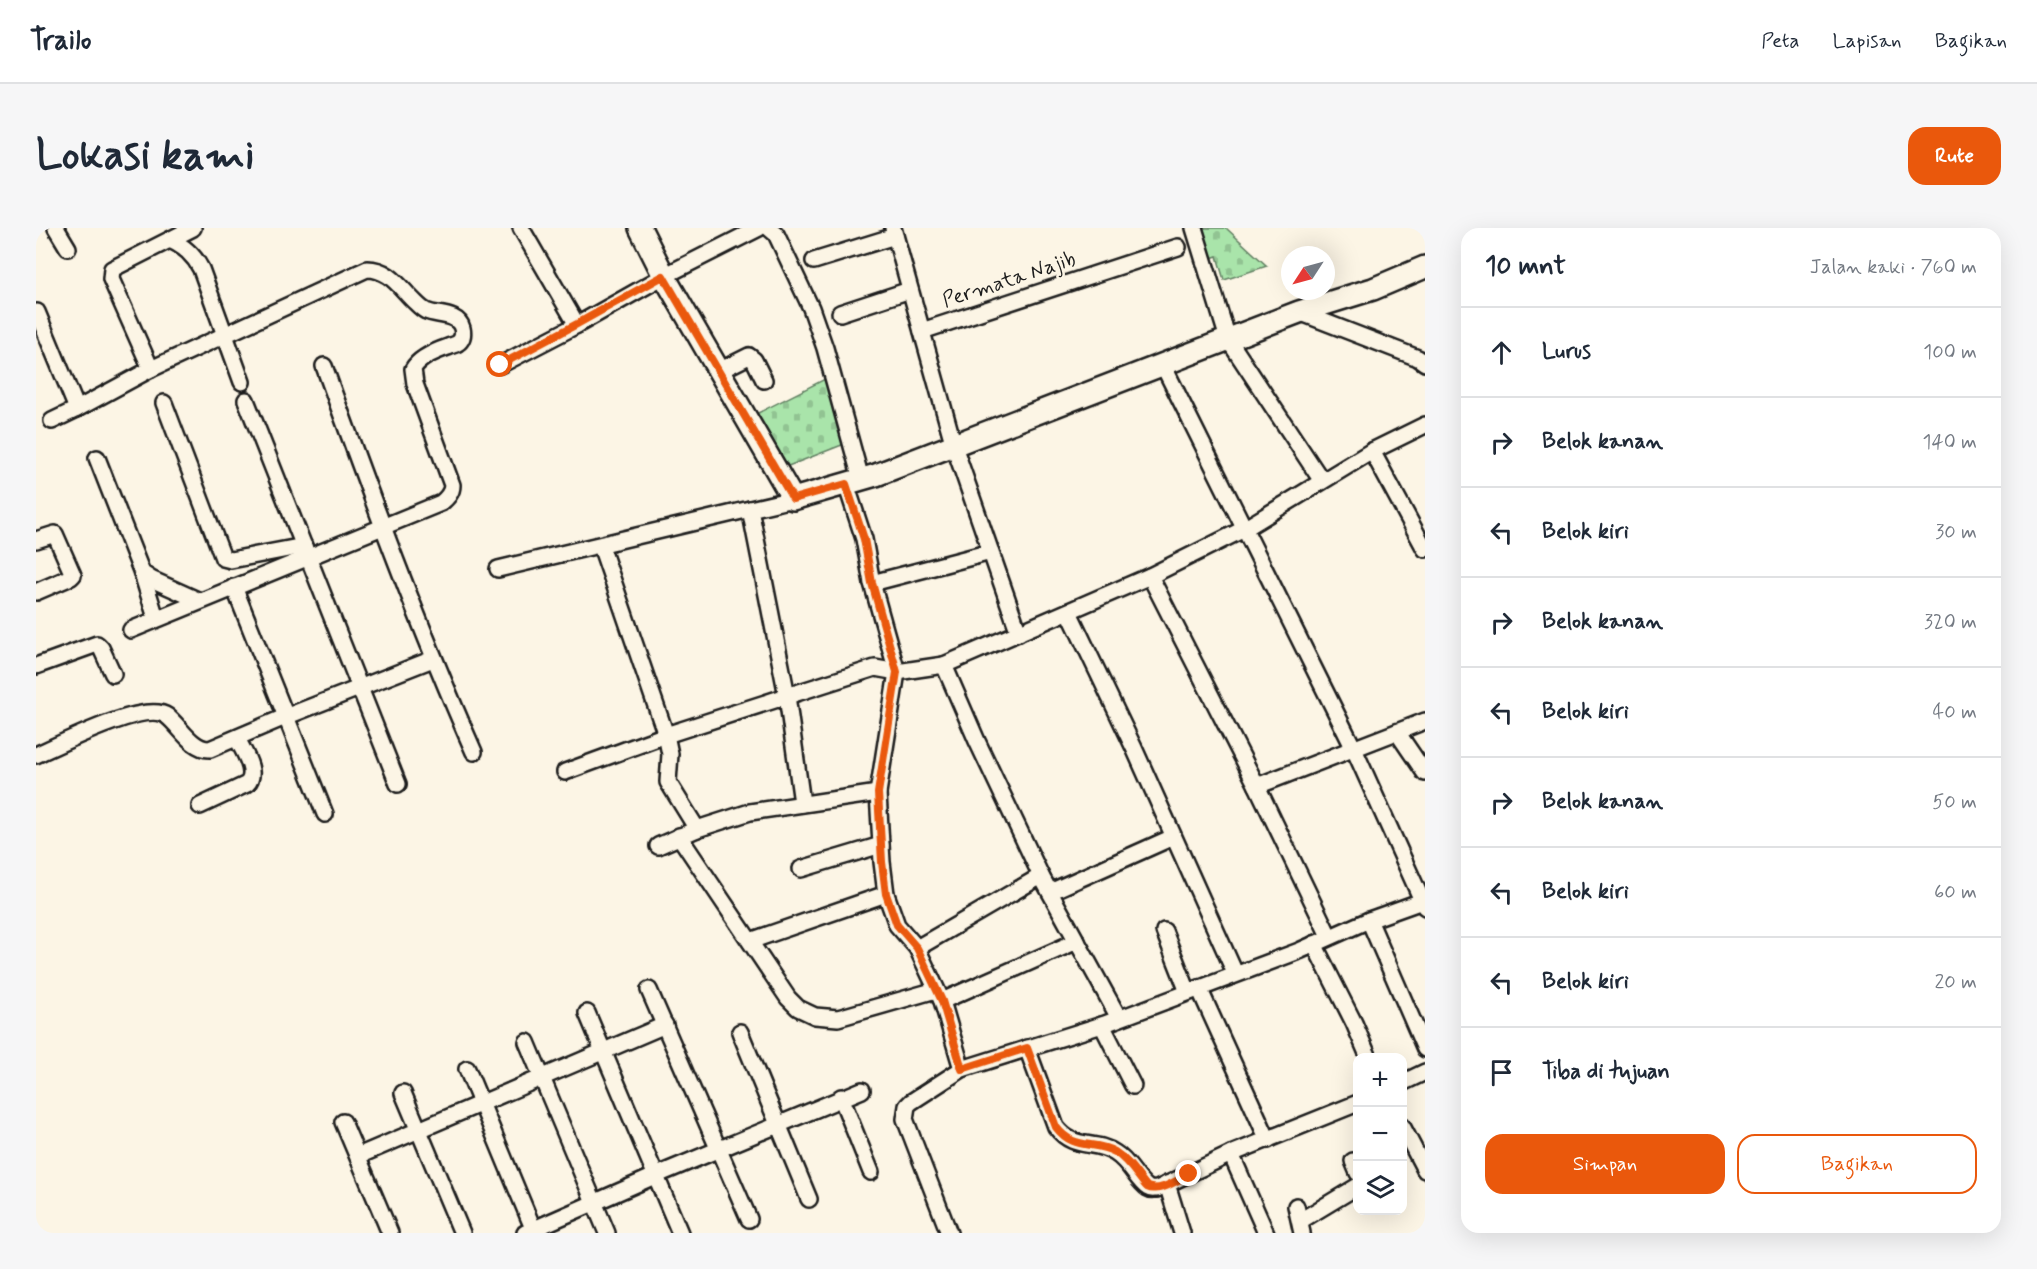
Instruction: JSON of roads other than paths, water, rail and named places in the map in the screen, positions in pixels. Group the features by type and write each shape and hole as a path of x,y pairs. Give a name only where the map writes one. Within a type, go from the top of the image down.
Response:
{"street":[{"path":"56,228 68,248"},
{"path":"151,369 110,274 112,269 193,228"},
{"path":"521,228 577,324"},
{"path":"640,228 663,276 793,499"},
{"path":"500,365 663,276 759,228"},
{"path":"770,228 776,234 811,308 825,348 854,481 872,583 897,672 878,793 886,894 897,925 917,948 939,995 953,1074"},
{"path":"1194,228 1228,339 1322,481"},
{"path":"814,261 894,232 954,446 1019,633"},
{"path":"170,240 180,244 196,259 242,382"},
{"name":"Permata Najib","path":"922,331 1178,247"},
{"path":"498,569 793,499 854,481 954,446 1299,312 1373,289 1425,267"},
{"path":"52,421 151,369 361,271 380,270 397,281 414,301 427,311 456,319 462,325 461,340 415,365 413,375 452,489 447,499 382,527 306,552 234,587 131,630"},
{"path":"840,313 910,290"},
{"path":"37,312 77,409"},
{"path":"1299,312 1418,358 1425,363"},
{"path":"719,371 749,356 754,360 764,380"},
{"path":"949,1233 905,1119 910,1102 953,1074 1102,1025 1314,944 1369,920 1424,903 1354,749 1163,365"},
{"path":"324,366 433,659 474,752"},
{"path":"246,400 398,784"},
{"path":"164,403 223,558 231,561 306,552"},
{"path":"565,772 666,735 875,668 897,672 944,665 1150,576 1244,529 1372,452 1425,425"},
{"path":"1372,452 1425,549"},
{"path":"97,458 142,573 156,618"},
{"path":"750,509 787,696 802,803"},
{"path":"36,540 55,534 73,575 36,592"},
{"path":"601,546 666,735 670,754 668,782 697,829"},
{"path":"872,583 991,552"},
{"path":"142,573 200,601"},
{"path":"1150,576 1257,786 1329,936"},
{"path":"234,587 325,814"},
{"path":"1069,612 1134,748 1235,973"},
{"path":"36,666 97,644 114,674"},
{"path":"36,755 124,717 158,711 202,749 214,748 285,717 433,659"},
{"path":"944,665 976,741 1041,876 1119,1018"},
{"path":"1257,786 1425,721"},
{"path":"1397,732 1425,773"},
{"path":"200,806 251,780 252,773 237,738"},
{"path":"658,846 697,829 750,812 878,793"},
{"path":"679,836 792,1003 815,1016 838,1018 939,995 1077,941"},
{"path":"1050,892 1173,837"},
{"path":"801,869 881,845"},
{"path":"917,948 1041,876"},
{"path":"750,941 886,894"},
{"path":"1369,920 1425,1048"},
{"path":"1164,931 1268,1140"},
{"path":"1314,944 1367,1053"},
{"path":"649,990 749,1219"},
{"path":"587,1013 680,1233"},
{"path":"358,1156 665,1025"},
{"path":"1102,1025 1133,1086"},
{"path":"740,1032 809,1199"},
{"path":"527,1042 608,1233"},
{"path":"1027,1048 1056,1127 1063,1136 1080,1144 1113,1151 1126,1160 1150,1189 1157,1189 1231,1154 1353,1105"},
{"path":"466,1069 531,1232 657,1175 862,1089"},
{"path":"1407,1081 1425,1072"},
{"path":"403,1093 462,1233"},
{"path":"841,1097 872,1172"},
{"path":"343,1122 390,1233"},
{"path":"1407,1132 1421,1150 1425,1170"},
{"path":"1231,1154 1266,1233"},
{"path":"1167,1184 1182,1233"},
{"path":"1299,1220 1353,1189"}]}
